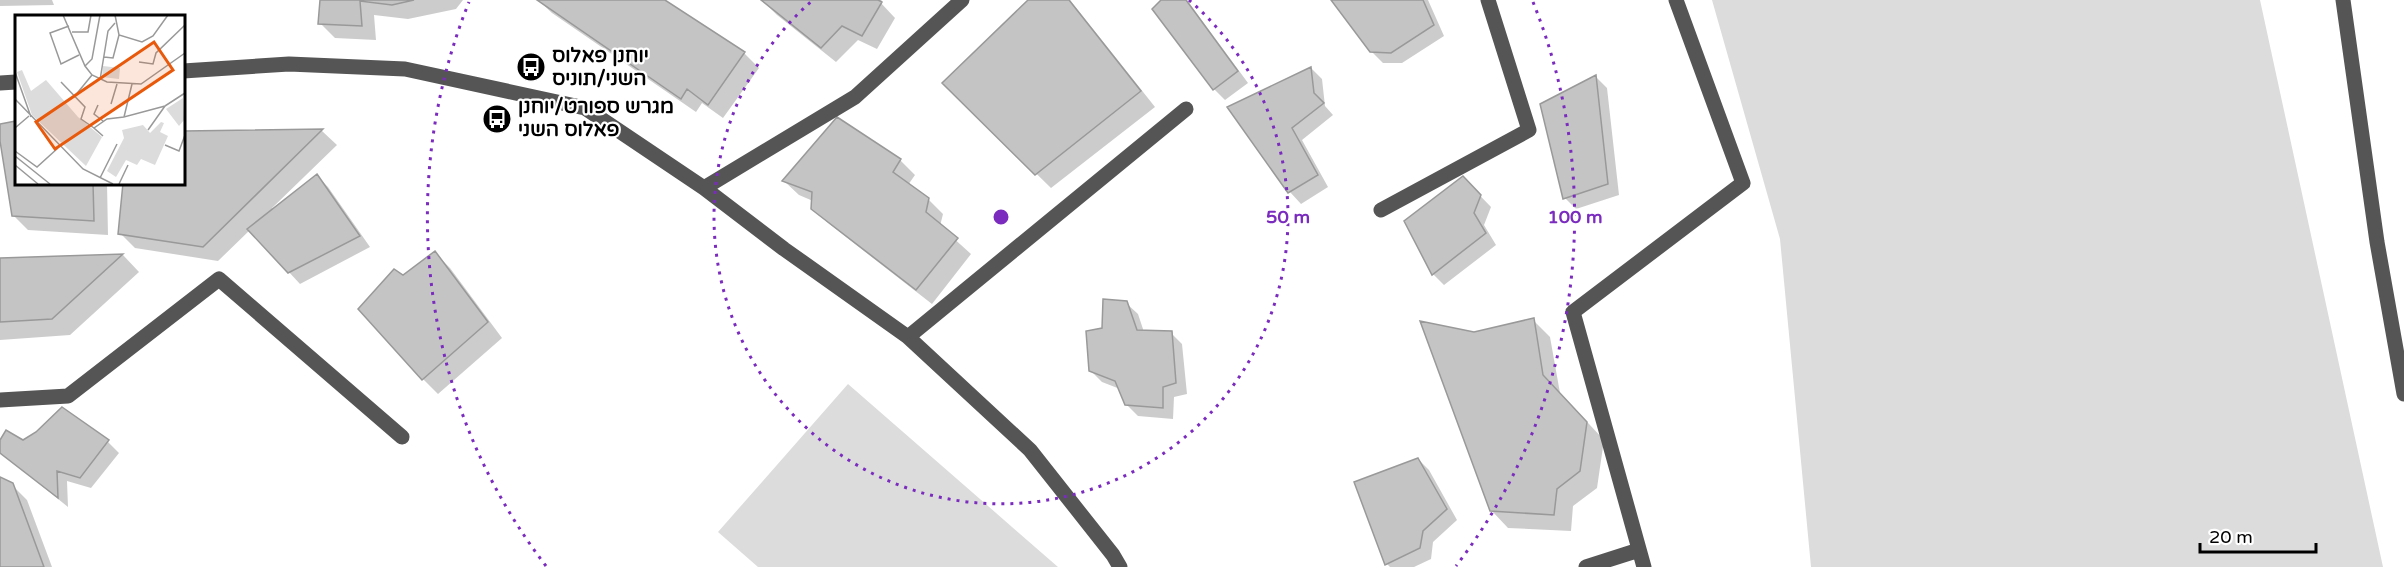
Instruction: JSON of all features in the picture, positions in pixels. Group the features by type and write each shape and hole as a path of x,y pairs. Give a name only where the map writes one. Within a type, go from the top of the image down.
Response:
{"street":[{"path":"704,188 855,96 962,0"},
{"path":"1381,210 1529,130 1488,0"},
{"path":"1644,567 1573,312 1743,183 1676,0"},
{"path":"2343,0 2377,242 2404,394"},
{"path":"184,71 290,64 405,69 585,108 704,188 784,249 908,337 1030,450 1117,561 1102,567"},
{"path":"0,83 15,82"},
{"path":"908,337 1185,109"},
{"path":"0,400 68,396 219,279 402,437"},
{"path":"1586,567 1639,550"}],"shaded area":[{"path":"1712,0 2260,0 2383,567 1811,567 1780,239"},
{"path":"848,384 1058,567 758,567 718,532"}],"building":[{"path":"320,0 414,0 392,5 360,1 362,26 318,24"},
{"path":"537,0 665,0 745,52 708,105 687,89 681,99"},
{"path":"761,0 878,0 882,2 862,36 842,26 821,48"},
{"path":"1028,0 1069,0 1141,91 1035,175 942,83"},
{"path":"1161,0 1186,0 1238,71 1213,90 1152,9"},
{"path":"1331,0 1423,0 1434,25 1391,53 1370,52"},
{"path":"1311,67 1314,93 1324,103 1292,128 1318,175 1288,193 1227,107"},
{"path":"1596,75 1608,184 1563,199 1540,104"},
{"path":"837,117 901,159 893,172 929,198 926,212 958,238 916,290 811,209 812,192 782,181"},
{"path":"15,121 15,184 93,184 94,221 12,216 0,141 0,124"},
{"path":"323,129 203,247 118,234 123,184 184,184 184,131"},
{"path":"317,174 360,236 288,273 247,229"},
{"path":"1463,176 1481,195 1474,213 1486,233 1432,275 1404,221"},
{"path":"435,251 488,322 422,380 358,309 394,269 403,275"},
{"path":"123,254 52,319 0,322 0,258"},
{"path":"1103,299 1127,301 1137,330 1172,331 1176,383 1163,387 1163,408 1125,405 1115,381 1089,371 1086,331 1102,328"},
{"path":"1534,318 1543,375 1587,422 1580,471 1557,489 1554,515 1490,511 1420,321 1474,332"},
{"path":"62,407 109,440 80,478 57,471 58,498 0,453 0,440 6,430 23,440 36,432"},
{"path":"1418,458 1447,509 1423,531 1420,548 1385,565 1354,482"},
{"path":"0,477 13,483 44,567 0,567"}],"place":[{"name":"יוחנן פאלוס השני/תוניס","path":"531,67"},
{"name":"מגרש ספורט/יוחנן פאלוס השני","path":"497,119"}]}
